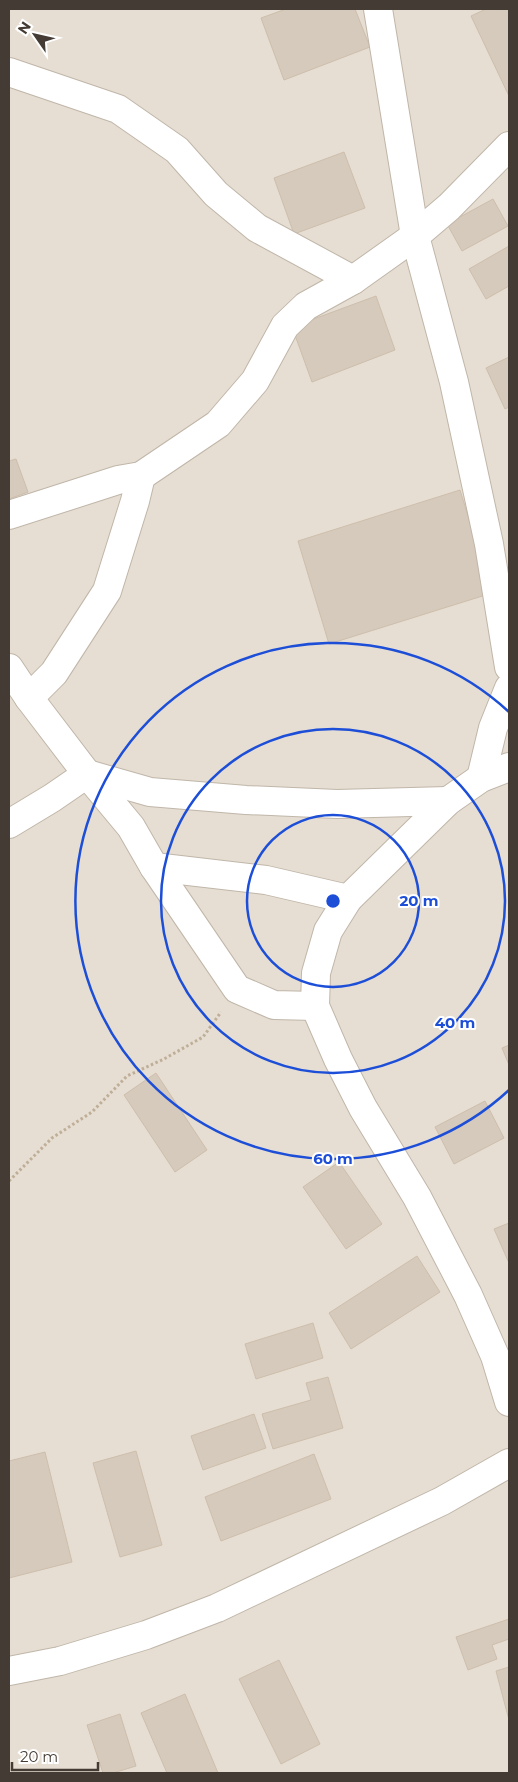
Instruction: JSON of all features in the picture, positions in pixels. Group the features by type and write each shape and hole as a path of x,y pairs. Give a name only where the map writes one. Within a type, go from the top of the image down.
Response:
{"street":[{"path":"378,9 415,236 456,391 489,544 509,667"},
{"path":"9,72 118,109 177,150 216,194 257,228 352,280"},
{"path":"9,514 118,480 141,476 218,424 255,381 286,326 306,306 352,280 415,236 449,207 509,146"},
{"path":"29,698 54,673 107,591 141,476"},
{"path":"9,668 29,698 130,827 154,868 237,989 274,1005 314,1006"},
{"path":"481,778 494,728 509,688"},
{"path":"509,767 481,778 448,801 348,899 328,931 316,973 314,1006 363,1108 416,1197 468,1296 502,1354 509,1402"},
{"path":"87,774 150,792 246,800 338,804 448,801"},
{"path":"9,824 87,774"},
{"path":"154,868 266,880 348,899"},
{"path":"9,1671 60,1661 146,1635 217,1608 442,1502 509,1463"}],"path":[{"path":"9,1181 52,1138 92,1112 127,1076 164,1059 203,1037 237,989"}],"shaded area":[{"path":"9,9 509,9 509,1773 9,1773"}],"building":[{"path":"286,9 355,9 370,47 284,80 261,18"},
{"path":"486,9 509,9 509,96 471,16"},
{"path":"344,152 365,208 294,234 274,178"},
{"path":"493,199 508,226 462,251 447,224"},
{"path":"509,246 509,286 486,299 469,269"},
{"path":"376,296 395,350 312,382 292,327"},
{"path":"509,357 509,407 505,409 486,368"},
{"path":"16,459 28,492 9,499 9,461"},
{"path":"460,490 492,593 329,644 298,541"},
{"path":"509,1045 509,1065 502,1048"},
{"path":"156,1073 207,1150 175,1172 124,1095"},
{"path":"485,1101 504,1138 454,1164 435,1127"},
{"path":"339,1162 382,1224 346,1249 303,1187"},
{"path":"509,1223 509,1263 494,1229"},
{"path":"417,1256 440,1292 351,1349 329,1313"},
{"path":"313,1323 323,1358 256,1379 245,1344"},
{"path":"328,1377 343,1428 273,1449 262,1414 311,1400 306,1383"},
{"path":"254,1414 266,1448 203,1470 191,1436"},
{"path":"136,1451 162,1545 120,1557 93,1463"},
{"path":"45,1452 72,1562 9,1578 9,1461"},
{"path":"314,1454 331,1499 221,1541 205,1497"},
{"path":"509,1619 509,1639 492,1645 497,1659 468,1670 456,1637"},
{"path":"279,1660 320,1744 281,1764 239,1679"},
{"path":"509,1667 509,1720 496,1671"},
{"path":"185,1694 218,1773 167,1773 141,1713"},
{"path":"120,1714 136,1766 113,1773 103,1773 87,1725"}]}
